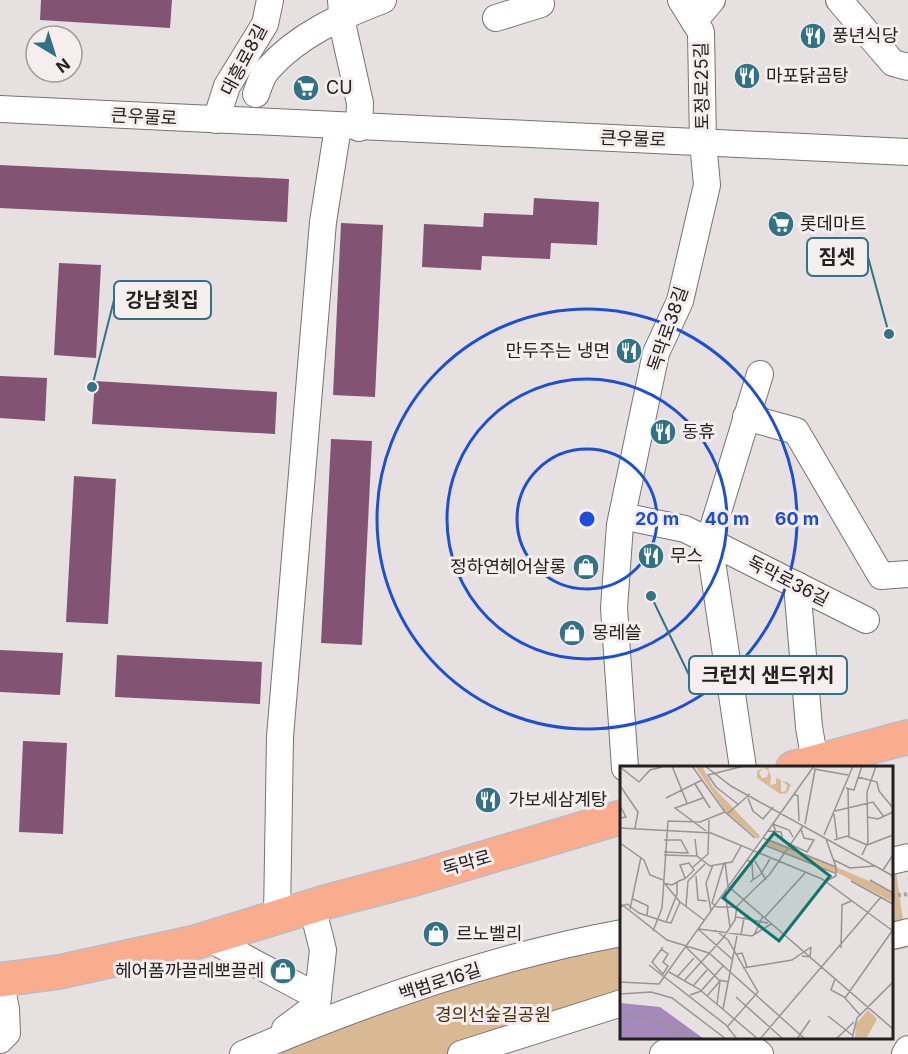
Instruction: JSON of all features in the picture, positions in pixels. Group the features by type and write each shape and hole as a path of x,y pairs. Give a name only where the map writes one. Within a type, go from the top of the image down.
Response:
{"main road":[{"path":"804,765 908,737"},
{"name":"독막로","path":"0,980 59,972 208,938 620,817"}],"street":[{"name":"대흥로8길","path":"216,120 227,86 265,24 270,0"},
{"path":"256,94 266,70 342,8 383,0"},
{"path":"496,18 541,4 540,0"},
{"path":"688,11 712,0"},
{"path":"839,0 893,63 908,67"},
{"path":"277,916 280,737 323,222 348,127 360,103 342,8"},
{"name":"토정로25길","path":"688,11 701,33 703,142"},
{"name":"큰우물로","path":"0,109 908,152"},
{"name":"독막로38길","path":"625,766 614,608 622,516 657,353 680,301 707,185 703,142"},
{"path":"743,766 709,541 760,374"},
{"path":"746,417 796,431 881,576 908,574"},
{"name":"독막로36길","path":"622,516 685,529 866,620"},
{"path":"797,585 809,727 804,765"},
{"path":"893,861 908,857"},
{"path":"253,1050 316,1005 323,950 312,906"},
{"path":"893,936 908,932"},
{"name":"백범로16길","path":"253,1050 417,988 572,942 620,933"},
{"path":"208,938 318,997"},
{"name":"독막로","path":"0,980 6,1009 7,1033 0,1040"},
{"path":"461,1054 620,1003"},
{"path":"666,1049 747,1044 760,1054"},
{"path":"905,1054 908,1049"}],"path":[{"path":"893,897 908,894"}],"green space":[{"path":"893,864 895,864 907,948 893,951"},
{"name":"경의선숲길공원","path":"620,935 620,1014 498,1054 245,1054"}],"building":[{"path":"41,0 172,0 170,28 40,20"},
{"path":"0,165 289,179 287,222 0,208"},
{"path":"534,198 599,202 597,245 551,243 550,259 482,256 481,270 422,267 424,224 483,227 484,213 533,215"},
{"path":"341,223 383,225 375,397 333,395"},
{"path":"59,263 101,265 96,358 54,355"},
{"path":"0,376 47,378 45,421 0,418"},
{"path":"95,381 277,392 275,434 92,424"},
{"path":"331,439 372,441 362,645 321,643"},
{"path":"74,476 116,479 108,624 66,622"},
{"path":"0,650 63,653 60,695 0,692"},
{"path":"117,655 262,662 260,704 115,697"},
{"path":"23,741 67,743 63,834 19,832"}],"place":[{"name":"풍년식당","path":"813,36"},
{"name":"마포닭곰탕","path":"747,76"},
{"name":"CU","path":"306,88"},
{"name":"롯데마트","path":"781,224"},
{"name":"짐셋","path":"889,334"},
{"name":"만두주는 냉면","path":"629,351"},
{"name":"강남횟집","path":"92,387"},
{"name":"동휴","path":"663,432"},
{"name":"무스","path":"651,556"},
{"name":"정하연헤어살롱","path":"586,567"},
{"name":"크런치 샌드위치","path":"651,596"},
{"name":"몽레쓸","path":"572,633"},
{"name":"가보세삼계탕","path":"488,800"},
{"name":"르노벨리","path":"436,934"},
{"name":"헤어폼까끌레뽀끌레","path":"283,971"}]}
